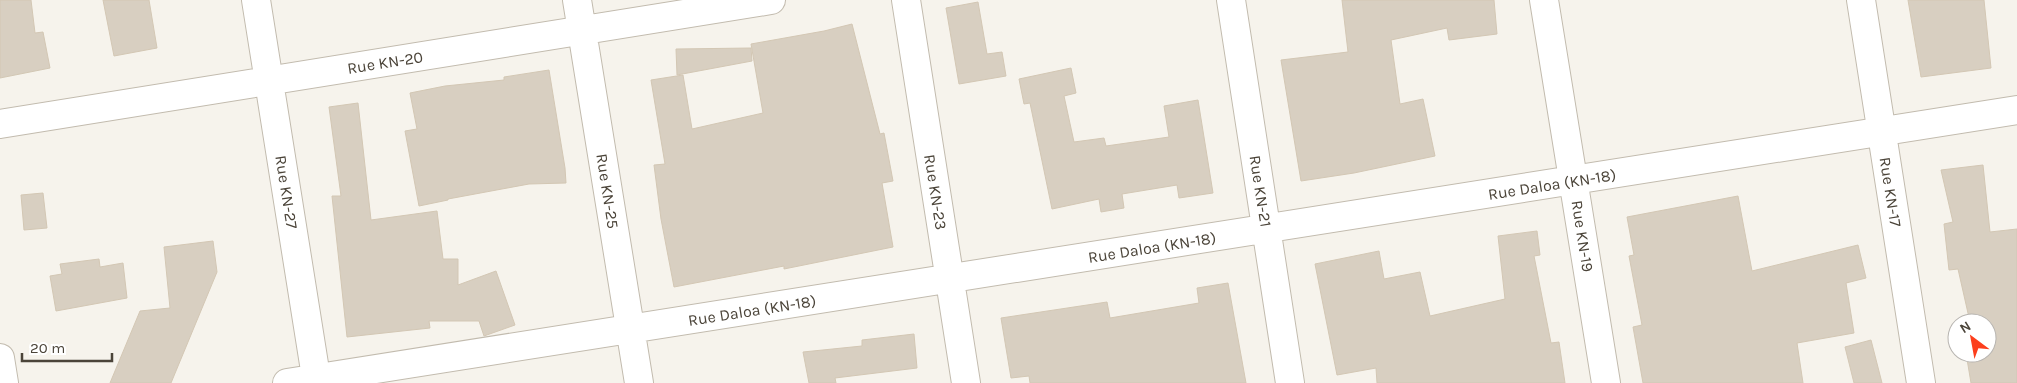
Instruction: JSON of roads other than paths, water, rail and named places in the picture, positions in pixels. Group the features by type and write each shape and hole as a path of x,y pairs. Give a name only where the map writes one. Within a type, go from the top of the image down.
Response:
{"street":[{"name":"Rue KN-27","path":"256,0 317,381"},
{"name":"Rue KN-25","path":"577,0 639,383"},
{"name":"Rue KN-20","path":"0,124 771,0"},
{"name":"Rue KN-23","path":"906,0 966,383"},
{"name":"Rue KN-21","path":"1231,0 1290,383"},
{"name":"Rue KN-19","path":"1544,0 1606,383"},
{"name":"Rue KN-17","path":"1860,0 1921,383"},
{"name":"Rue Daloa (KN-18)","path":"287,383 317,381 630,329 2017,110"},
{"path":"0,358 4,383"}]}
